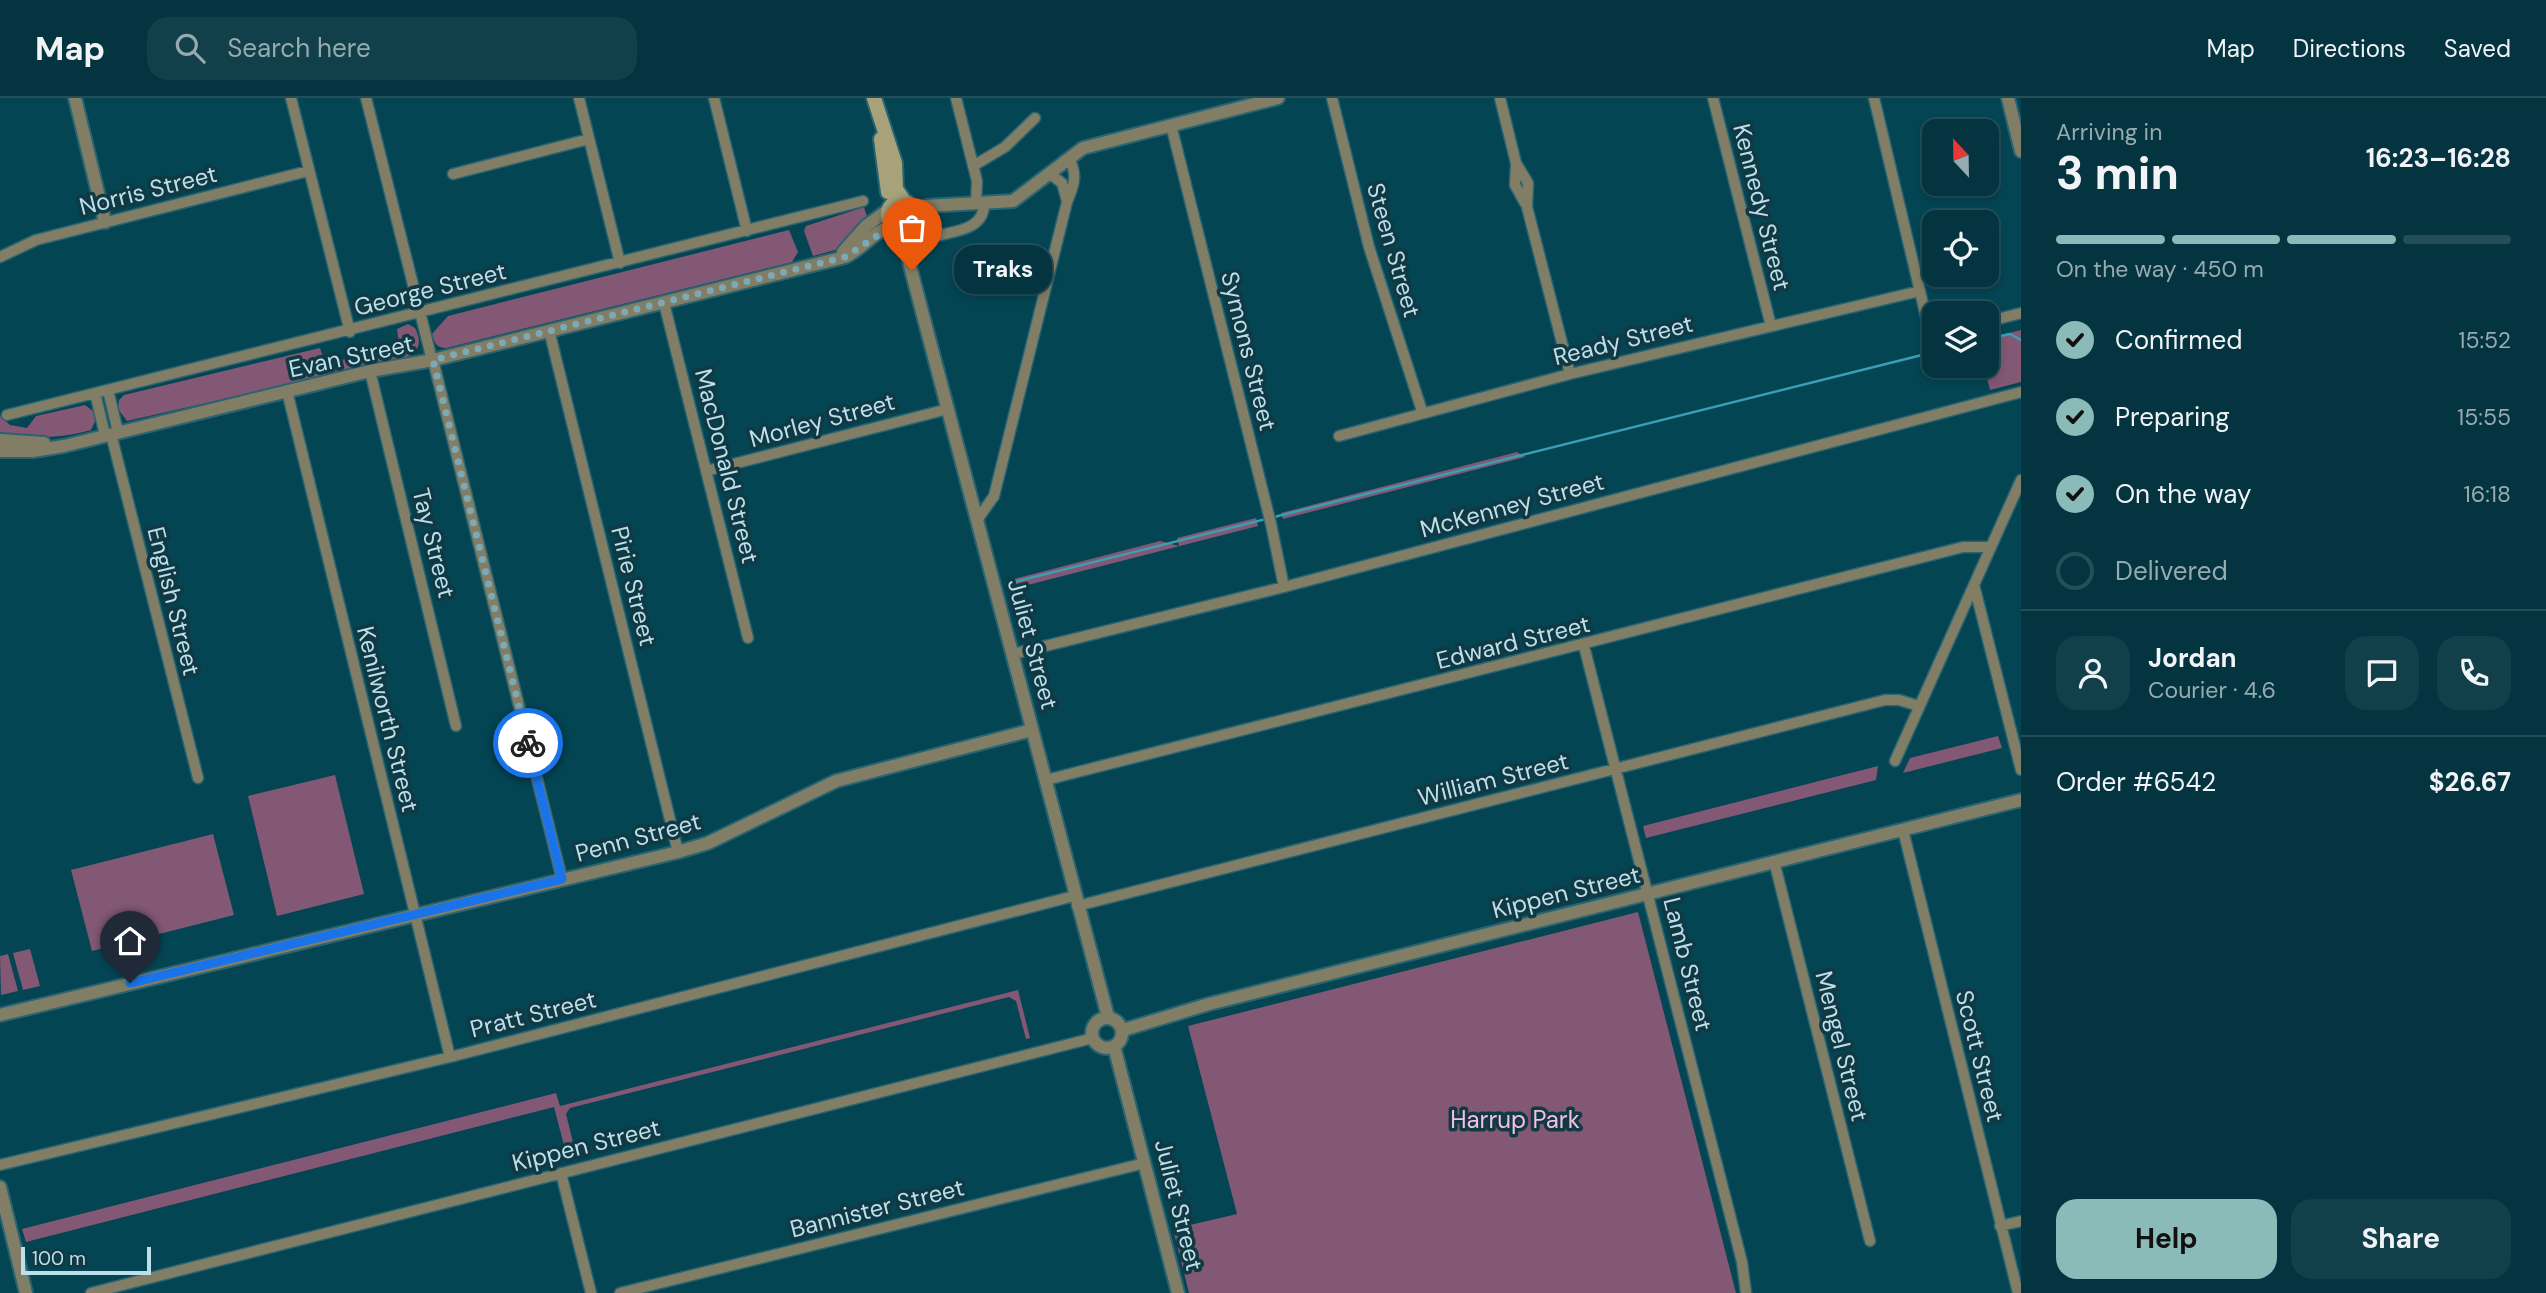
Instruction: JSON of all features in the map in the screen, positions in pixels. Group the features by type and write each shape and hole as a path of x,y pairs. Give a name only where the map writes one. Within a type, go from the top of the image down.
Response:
{"main road":[{"name":"Juliet Street","path":"874,98 881,127 895,163 896,189 910,208"},
{"name":"Juliet Street","path":"881,127 888,210"},
{"path":"894,203 910,208 909,225 896,226 889,220 888,210 894,203"}],"street":[{"path":"75,98 105,222"},
{"path":"291,98 350,332"},
{"path":"366,98 562,879"},
{"path":"579,98 620,263"},
{"path":"714,98 747,231"},
{"path":"956,98 977,181 973,204"},
{"path":"910,208 930,198 973,204 1013,201 1090,145 1171,125 1231,104 1278,98"},
{"name":"Steen Street","path":"1332,98 1369,247 1422,411"},
{"path":"1500,98 1515,159 1528,183 1527,207 1570,374"},
{"name":"Kennedy Street","path":"1713,98 1771,326"},
{"path":"1874,98 1923,301"},
{"path":"2008,98 2021,151"},
{"path":"973,170 999,152 1035,118"},
{"name":"Symons Street","path":"1171,125 1268,511 1284,587"},
{"path":"453,174 589,139"},
{"path":"977,520 993,499 997,486 1067,202 1076,176 1069,158"},
{"name":"Norris Street","path":"0,257 36,240 308,171"},
{"path":"1050,174 1063,184 1067,202"},
{"name":"George Street","path":"7,415 350,332 863,201"},
{"path":"932,237 975,224 983,215 973,204"},
{"name":"Juliet Street","path":"910,208 915,282"},
{"name":"Evan Street","path":"831,260 850,248 866,226 888,210"},
{"name":"Juliet Street","path":"896,226 906,239 1108,1017"},
{"name":"Evan Street","path":"0,451 49,450 370,371 433,360 664,303 856,252 881,230 896,226"},
{"name":"Ready Street","path":"1339,436 1422,411 1570,374 1920,291"},
{"name":"MacDonald Street","path":"664,303 748,638"},
{"path":"1999,319 2021,313"},
{"name":"Pirie Street","path":"549,330 678,852"},
{"name":"Tay Street","path":"370,371 456,726"},
{"path":"108,390 111,434"},
{"name":"Kenilworth Street","path":"287,391 450,1057"},
{"name":"McKenney Street","path":"1013,654 1284,587 2021,392"},
{"path":"95,393 111,434"},
{"name":"Morley Street","path":"706,471 948,409"},
{"name":"English Street","path":"111,434 198,778"},
{"name":"Evan Street","path":"0,440 33,443 82,440"},
{"path":"1895,761 2021,480"},
{"path":"971,496 987,496 997,486"},
{"name":"Edward Street","path":"1046,780 1584,646 1963,547 1990,547"},
{"path":"1974,585 2021,770"},
{"name":"Lamb Street","path":"1584,646 1742,1262 1746,1293"},
{"name":"William Street","path":"1076,901 1616,769 1885,700 1899,699 1919,706"},
{"name":"Penn Street","path":"0,1015 678,852 708,843 836,781 1032,730"},
{"name":"Kippen Street","path":"1123,1030 1209,1004 2021,800"},
{"name":"Scott Street","path":"1903,830 2018,1293"},
{"name":"Mengel Street","path":"1774,861 1870,1241"},
{"name":"Pratt Street","path":"0,1165 450,1057 1076,901"},
{"path":"1108,1017 1119,1023 1123,1030 1121,1040 1114,1046 1104,1048 1093,1038 1095,1023 1108,1017"},
{"name":"Kippen Street","path":"90,1293 1093,1038"},
{"name":"Juliet Street","path":"1114,1046 1145,1163 1174,1292"},
{"name":"Bannister Street","path":"620,1293 1145,1163"},
{"path":"561,1173 592,1293"},
{"path":"0,1187 26,1293"},
{"path":"2000,1226 2021,1221"}],"green space":[{"path":"864,207 868,220 839,249 813,256 804,231 806,226"},
{"path":"789,230 798,252 792,262 446,348 438,346 432,334 448,316"},
{"path":"408,324 415,328 419,342 414,353 406,358 127,421 118,409 119,400 124,395 320,348 325,364 399,346 397,329"},
{"path":"2021,330 2021,382 1990,390 1987,378 1999,378 1999,336"},
{"path":"85,405 93,411 96,419 91,430 46,437 0,435 0,416 10,425 27,428 36,416"},
{"path":"1517,452 1525,457 1283,519 1281,513"},
{"path":"1256,518 1258,526 1008,590 1006,581 1160,541 1179,546 1177,538"},
{"path":"1998,736 2002,748 1903,773 1910,758"},
{"path":"1878,766 1876,780 1646,838 1643,826"},
{"path":"335,775 364,894 277,916 248,796"},
{"path":"213,834 234,915 92,951 71,870"},
{"name":"Harrup Park","path":"1638,912 1736,1293 1189,1293 1173,1229 1237,1214 1188,1026"},
{"path":"30,949 40,986 23,990 13,953"},
{"path":"8,954 18,991 1,995 0,956"},
{"path":"1018,990 1030,1038 1026,1039 1016,1001 1009,997 570,1108 566,1114 575,1150 567,1157 554,1107 26,1242 22,1229 556,1093 560,1106"}],"waterway":[{"path":"1999,336 2010,334 2021,340"},
{"path":"1006,584 1922,355"}],"way so far":[{"path":"528,743 433,360 845,257 863,247 886,227 898,227 904,234 912,270"}],"place":[{"name":"Traks","path":"912,270"}],"route":[{"path":"130,983 562,879 528,743"}]}
